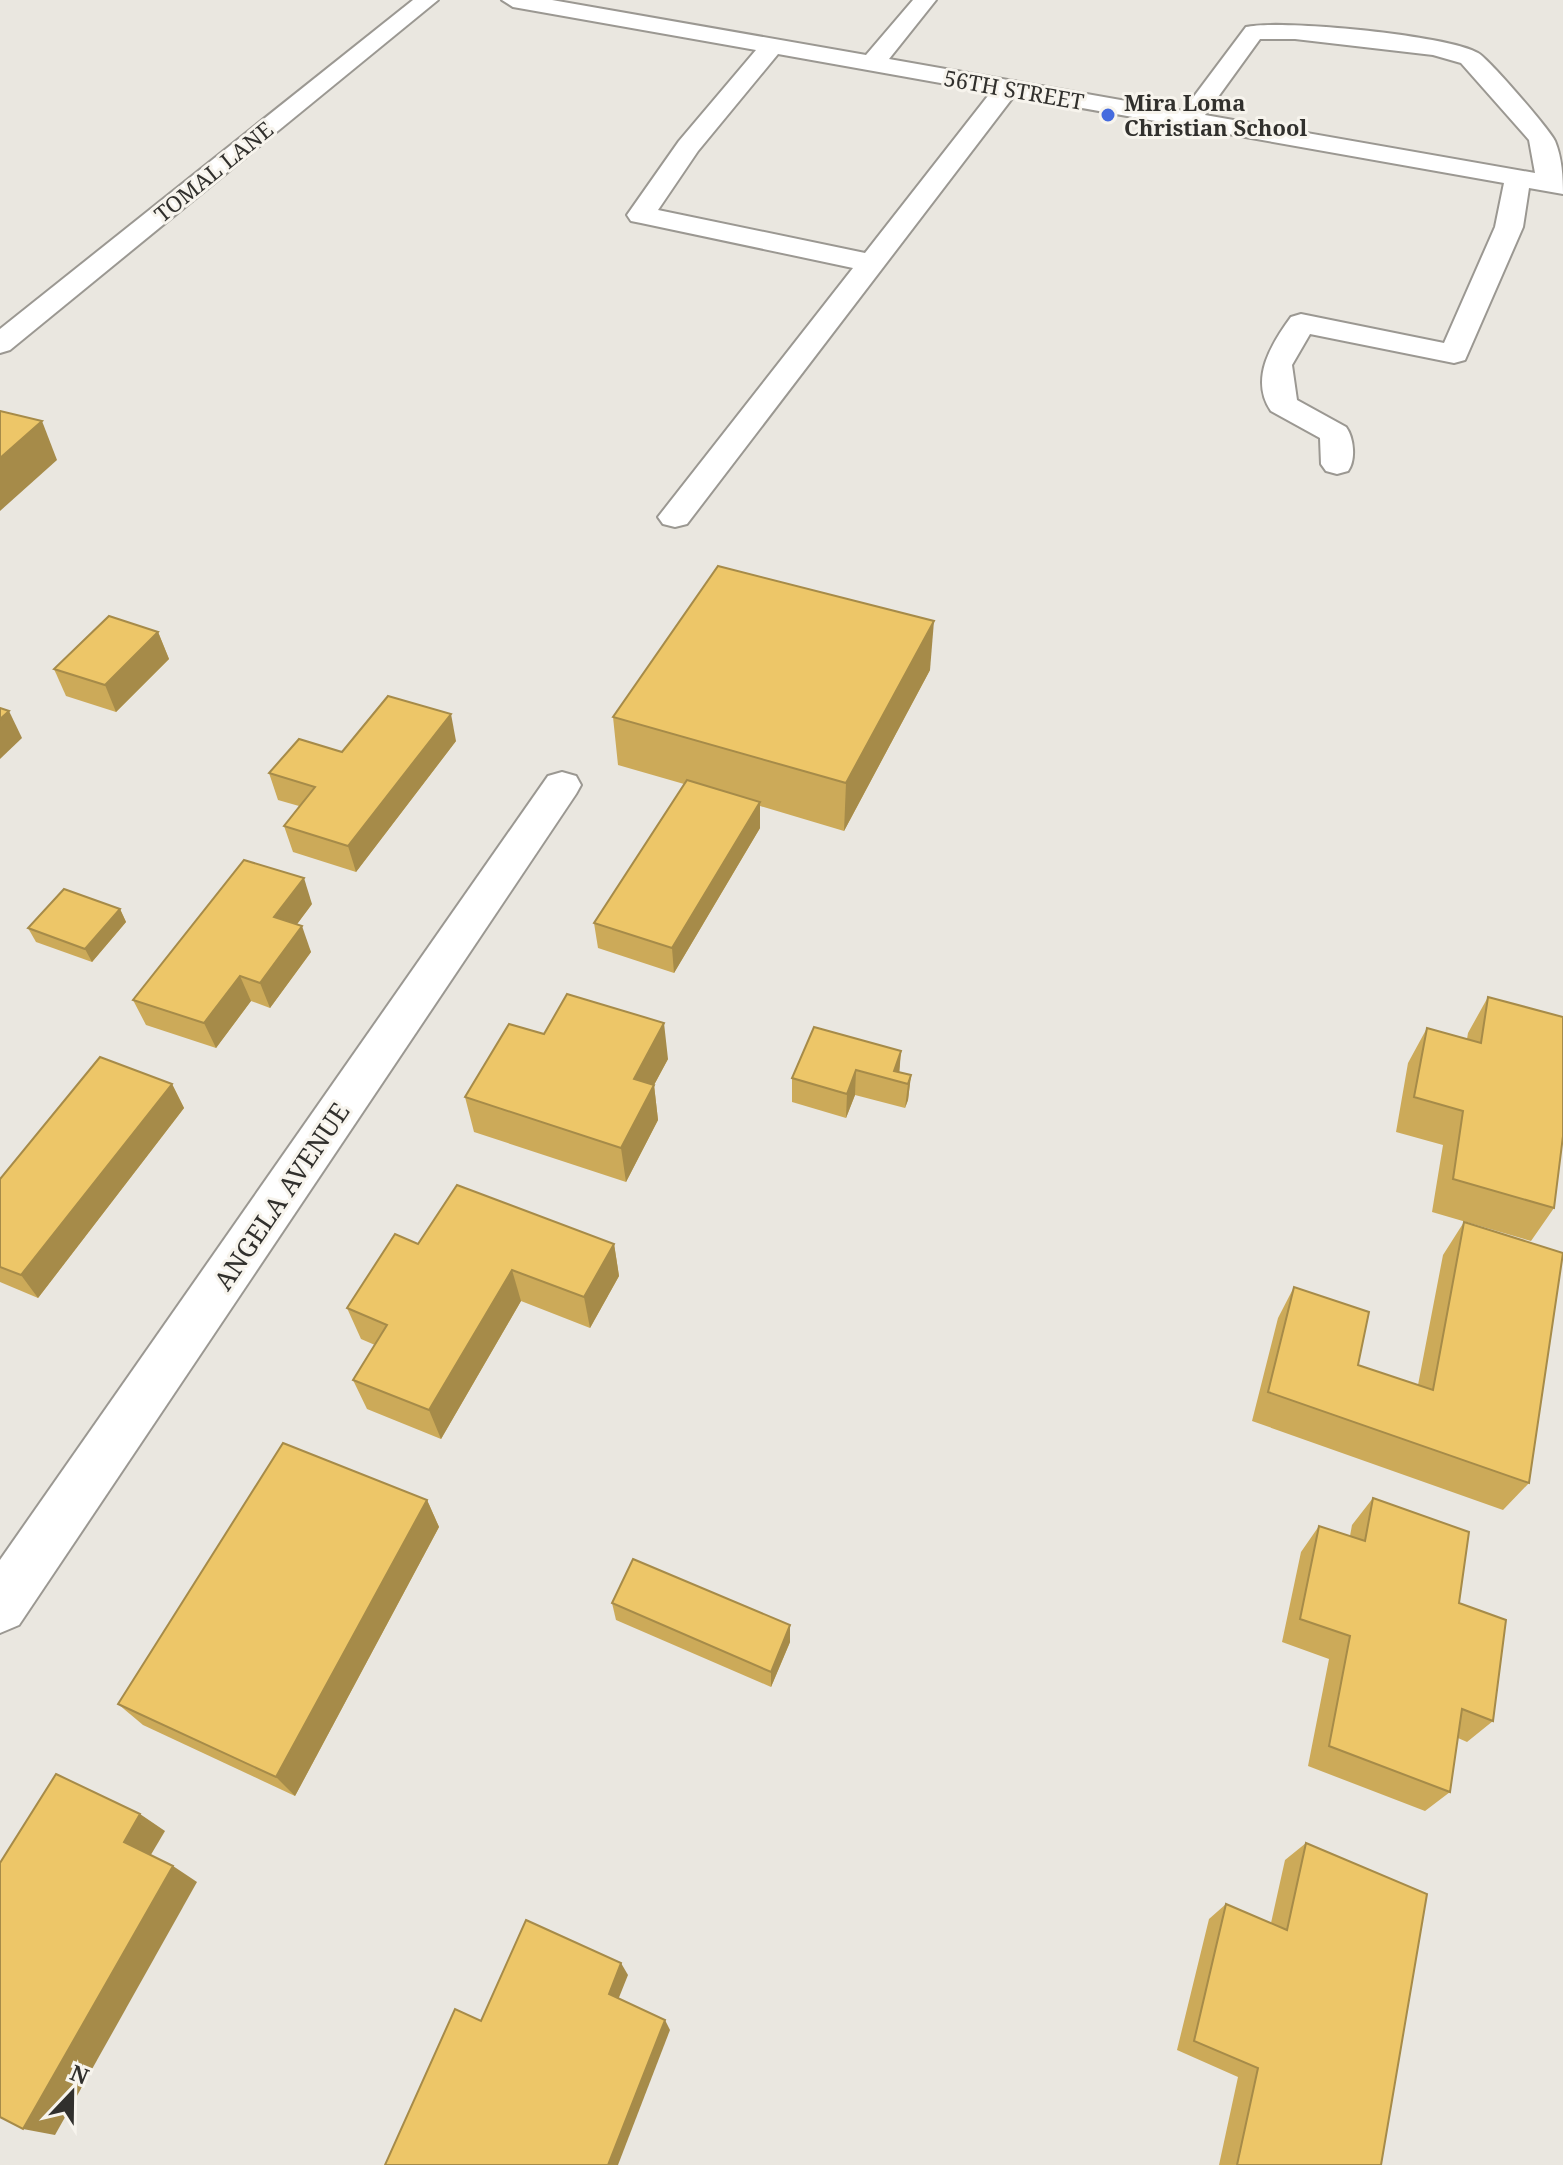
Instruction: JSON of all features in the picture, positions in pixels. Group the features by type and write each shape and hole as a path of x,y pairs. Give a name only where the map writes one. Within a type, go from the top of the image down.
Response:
{"street":[{"name":"TOMAL LANE","path":"0,344 427,0"},
{"name":"56TH STREET","path":"513,0 1555,185"},
{"path":"872,64 925,0"},
{"path":"1189,120 1242,44 1261,30 1455,52 1482,69 1532,125 1548,160 1555,185"},
{"path":"772,46 688,146 641,215 872,263"},
{"path":"675,517 1007,88"},
{"path":"1337,464 1335,434 1282,404 1277,365 1301,323 1454,354 1509,227 1518,178"},
{"name":"ANGELA AVENUE","path":"0,1606 562,785"}],"building":[{"path":"0,411 42,421 0,458"},
{"path":"718,566 934,621 846,783 613,717"},
{"path":"109,616 158,632 105,685 54,669"},
{"path":"388,696 451,714 348,846 284,826 315,787 269,773 299,739 342,752"},
{"path":"0,708 9,711 0,719"},
{"path":"687,780 760,802 672,948 594,923"},
{"path":"244,860 304,878 274,917 302,926 260,983 240,976 204,1023 133,1000"},
{"path":"64,889 120,909 85,949 28,928"},
{"path":"567,994 664,1023 634,1079 654,1085 621,1148 465,1097 509,1024 544,1034"},
{"path":"1488,997 1563,1017 1563,1136 1554,1208 1453,1179 1463,1111 1414,1097 1427,1028 1481,1043"},
{"path":"814,1027 901,1051 894,1071 911,1075 908,1084 856,1070 847,1094 792,1078"},
{"path":"100,1057 172,1084 21,1275 0,1267 0,1179"},
{"path":"457,1185 614,1244 584,1297 512,1270 429,1410 353,1380 387,1325 347,1308 395,1234 418,1244"},
{"path":"1464,1222 1563,1253 1529,1483 1268,1392 1294,1287 1369,1312 1358,1365 1433,1390"},
{"path":"283,1443 427,1500 276,1777 118,1704"},
{"path":"1373,1498 1469,1532 1459,1603 1506,1620 1493,1721 1462,1709 1450,1792 1329,1746 1350,1636 1300,1619 1319,1526 1365,1541"},
{"path":"633,1559 790,1625 771,1672 612,1603"},
{"path":"56,1774 140,1814 124,1842 173,1866 23,2129 0,2117 0,1863"},
{"path":"1306,1843 1427,1894 1381,2165 1237,2165 1258,2068 1194,2041 1226,1904 1287,1930"},
{"path":"526,1920 621,1963 609,1994 665,2020 608,2165 385,2165 455,2009 481,2021"}],"place":[{"name":"Mira Loma Christian School","path":"1108,115"}]}
